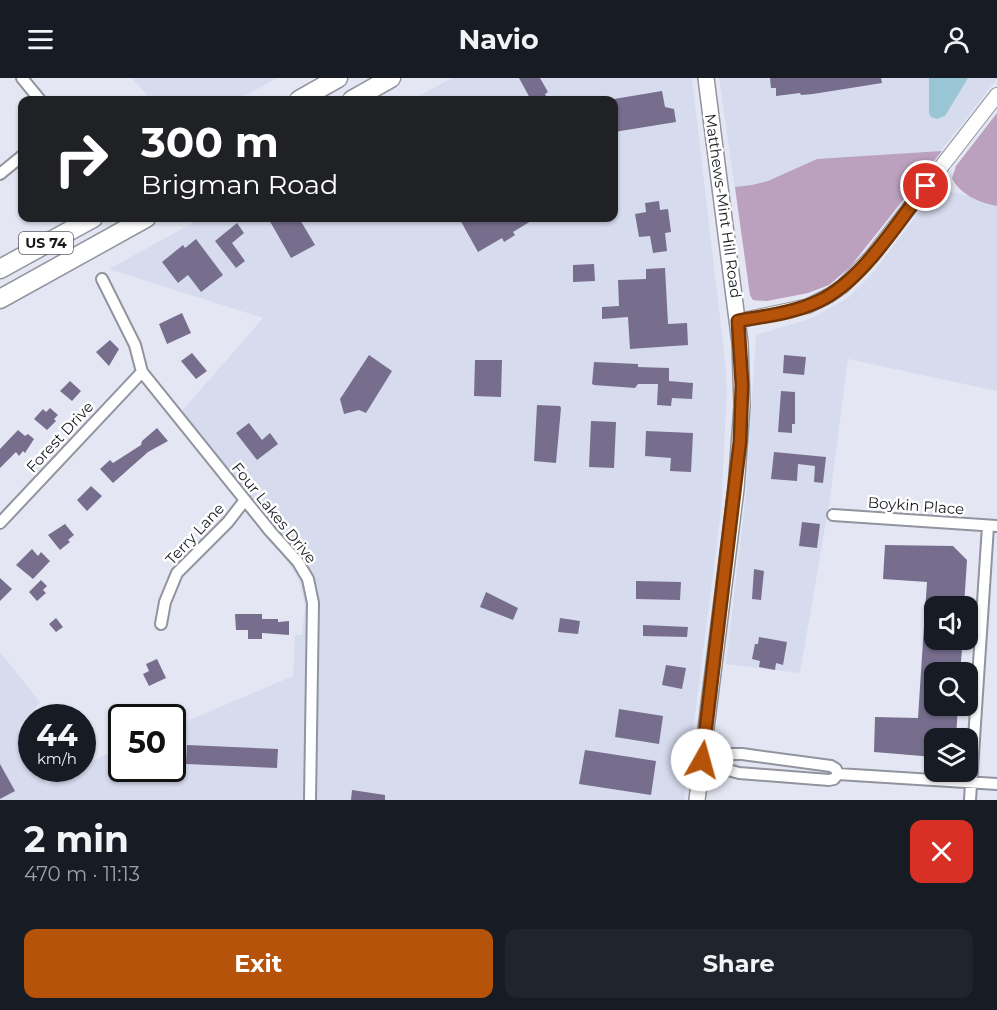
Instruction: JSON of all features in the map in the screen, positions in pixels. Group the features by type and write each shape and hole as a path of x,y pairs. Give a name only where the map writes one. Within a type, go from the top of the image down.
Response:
{"highway":[{"path":"306,96 338,78"},
{"path":"359,96 390,78"},
{"path":"0,257 82,222"},
{"name":"US 74","path":"0,269 84,222"},
{"name":"US 74","path":"0,299 139,222"},
{"path":"0,312 88,250"}],"main road":[{"name":"Matthews-Mint Hill Road","path":"697,800 740,442 742,385 738,321 706,78"}],"street":[{"path":"22,78 37,96"},
{"path":"738,321 808,306 843,286 872,256 997,95"},
{"path":"0,174 18,159"},
{"name":"Four Lakes Drive","path":"102,279 135,345 142,372 244,500 298,562 308,579 313,603 310,800"},
{"name":"Forest Drive","path":"0,524 142,372"},
{"name":"Terry Lane","path":"161,624 165,602 177,573 228,522 244,500"},
{"name":"Boykin Place","path":"833,515 992,526"},
{"path":"975,728 992,526"},
{"path":"702,760 718,761 729,754 742,754 831,766 838,774"},
{"path":"718,761 728,770 739,772 829,780 834,779 838,774"},
{"path":"838,774 924,779"},
{"path":"970,800 971,782 997,784"}],"shaded area":[{"path":"132,78 277,78 244,96 148,96"},
{"path":"452,78 692,78 727,390 721,512 684,800 0,800 0,652 40,702 38,704 18,704 18,782 46,782 47,785 52,782 96,782 96,759 108,754 108,782 186,782 186,721 293,676 295,635 302,635 305,606 299,580 285,557 175,419 263,318 109,269 195,222 618,222 618,96 418,96"},
{"path":"719,78 997,79 850,267 829,285 808,293 758,302 750,295"},
{"path":"929,78 968,78 945,116 937,119 931,117 929,113"},
{"path":"997,113 997,206 971,197 955,184 952,178 956,166"},
{"path":"942,151 850,267 829,285 808,293 767,301 753,300 750,295 735,187 768,181 817,159"},
{"path":"937,189 997,202 997,391 848,359 830,498 800,673 726,664 746,493 756,335 812,318 849,297 870,276"}],"building":[{"path":"519,78 540,78 548,92 546,96 529,96"},
{"path":"770,78 881,78 882,83 813,94 776,96 776,88 771,88"},
{"path":"662,91 665,107 674,109 676,122 618,131 618,98"},
{"path":"659,201 660,210 668,209 671,232 665,233 667,251 653,253 650,236 639,237 635,214 646,212 645,203"},
{"path":"270,222 301,222 315,245 291,258"},
{"path":"461,222 529,222 513,232 515,235 504,242 502,238 478,252"},
{"path":"237,223 244,233 232,243 245,261 236,268 215,241"},
{"path":"196,239 223,275 201,292 188,275 178,283 162,262 183,245 185,248"},
{"path":"594,264 595,281 573,282 573,265"},
{"path":"665,268 668,324 687,323 688,345 630,349 628,317 602,319 602,307 619,306 618,280 646,279 646,269"},
{"path":"182,313 191,333 167,344 159,324"},
{"path":"110,340 119,349 109,366 96,352"},
{"path":"192,353 207,371 196,379 181,361"},
{"path":"369,355 392,371 366,413 359,410 344,414 340,399"},
{"path":"784,355 806,357 804,375 783,373"},
{"path":"475,360 502,360 501,397 474,396"},
{"path":"594,362 669,368 669,381 693,383 692,399 672,398 671,406 657,405 658,384 638,384 635,388 594,385 592,384"},
{"path":"70,381 81,391 72,401 60,391"},
{"path":"781,391 795,392 795,424 792,424 792,433 778,432"},
{"path":"537,405 560,406 561,408 556,463 534,461"},
{"path":"50,408 58,415 54,419 56,421 47,430 34,419 43,409 46,412"},
{"path":"591,421 616,422 614,468 589,467"},
{"path":"249,423 262,440 270,433 278,444 257,460 236,433"},
{"path":"157,428 168,441 148,452 113,483 100,469 110,460 113,463 141,445 142,441"},
{"path":"18,430 34,439 25,453 23,451 19,456 16,452 0,468 0,449"},
{"path":"646,431 693,433 691,472 670,471 671,458 645,456"},
{"path":"774,452 826,457 823,483 814,482 815,466 798,464 797,481 771,479"},
{"path":"91,486 102,496 87,511 77,500"},
{"path":"802,522 820,524 817,548 799,546"},
{"path":"65,524 74,535 68,540 70,542 60,550 48,535"},
{"path":"885,545 953,546 967,560 965,596 926,596 927,582 883,579"},
{"path":"32,549 38,556 41,552 50,561 33,579 16,565"},
{"path":"754,569 764,571 761,600 752,599"},
{"path":"0,578 12,589 0,601"},
{"path":"41,580 47,586 43,590 46,593 37,601 29,592"},
{"path":"636,581 681,582 680,600 636,599"},
{"path":"486,592 518,608 513,620 480,607"},
{"path":"235,614 262,614 262,619 278,619 278,622 289,621 289,635 262,633 262,639 248,639 248,630 236,630"},
{"path":"56,618 63,627 56,632 49,624"},
{"path":"560,618 580,621 578,634 558,632"},
{"path":"643,625 688,627 687,637 643,636"},
{"path":"924,627 924,650 962,650 961,662 924,662 924,716 957,716 957,728 924,728 924,756 874,752 875,717 918,718"},
{"path":"759,637 787,642 783,665 776,663 775,670 759,667 760,661 752,659"},
{"path":"157,659 166,678 149,686 143,674 149,671 146,664"},
{"path":"666,665 686,668 682,689 662,685"},
{"path":"619,709 663,716 659,744 615,737"},
{"path":"187,745 278,749 277,768 186,764"},
{"path":"585,750 656,761 651,795 579,784"},
{"path":"0,764 15,791 0,799"},
{"path":"352,790 385,795 385,800 351,800"}],"route":[{"path":"702,760 740,442 742,385 738,321 808,306 843,286 872,256 926,186"}]}
